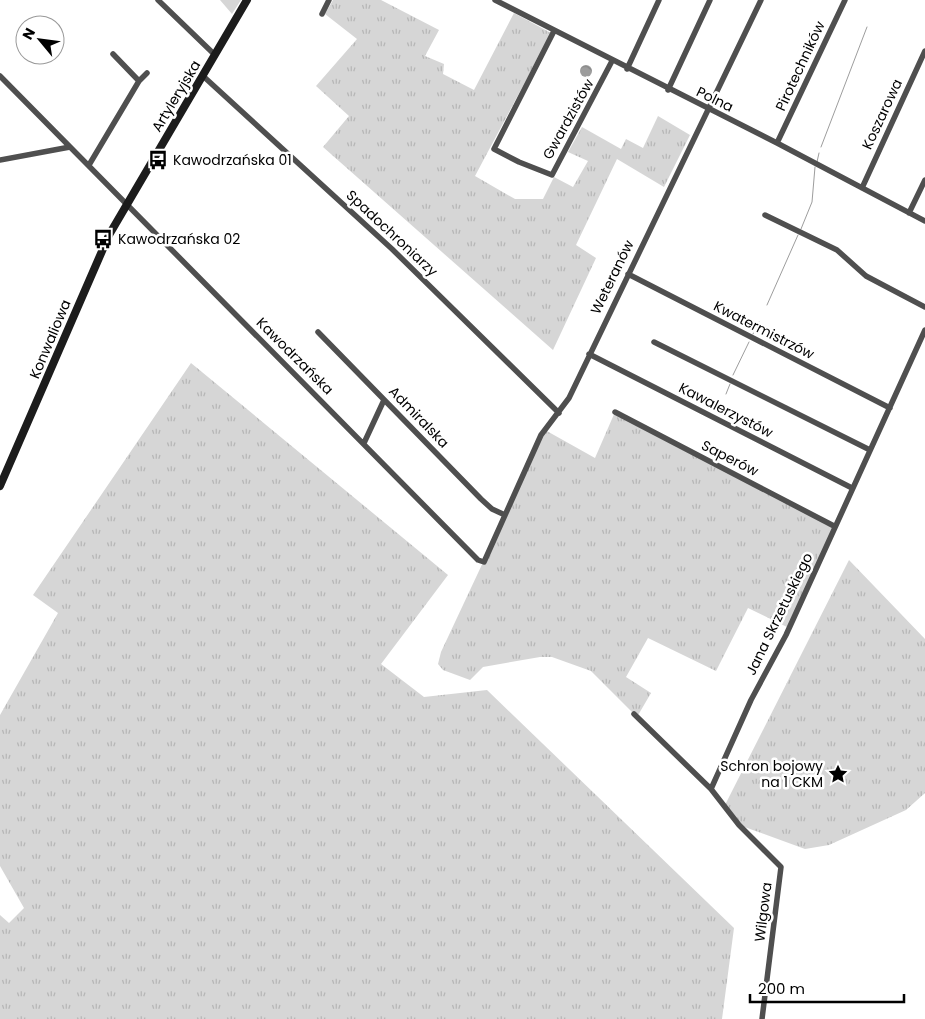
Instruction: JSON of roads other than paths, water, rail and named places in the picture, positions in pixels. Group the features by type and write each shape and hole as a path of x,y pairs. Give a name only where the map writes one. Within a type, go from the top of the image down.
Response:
{"street":[{"path":"158,0 215,55"},
{"name":"Artyleryjska","path":"126,204 247,0"},
{"path":"322,14 329,0"},
{"name":"Polna","path":"495,0 668,90 777,143 925,221"},
{"path":"627,69 659,0"},
{"path":"668,90 710,0"},
{"name":"Weteranów","path":"484,562 541,436 559,413 589,354 761,0"},
{"name":"Pirotechników","path":"777,143 845,0"},
{"name":"Gwardzistów","path":"554,31 494,149 519,162 552,175 612,61"},
{"name":"Koszarowa","path":"862,188 925,51"},
{"path":"112,54 139,81"},
{"path":"89,166 139,81 146,73"},
{"name":"Kawodrzańska","path":"0,76 478,560 484,562"},
{"name":"Spadochroniarzy","path":"203,76 392,250 559,413"},
{"path":"0,160 70,147"},
{"path":"909,213 925,180"},
{"name":"Konwaliowa","path":"0,486 97,260 126,204"},
{"path":"766,215 837,250 866,276 925,307"},
{"name":"Kwatermistrzów","path":"628,274 890,408"},
{"name":"Jana Skrzetuskiego","path":"711,789 748,706 786,635 834,526 925,330"},
{"name":"Admiralska","path":"318,332 481,499 492,509 505,515"},
{"path":"654,342 870,450"},
{"name":"Kawalerzystów","path":"589,354 852,488"},
{"path":"364,443 384,400"},
{"name":"Saperów","path":"615,412 834,526"},
{"path":"634,714 711,789"},
{"name":"Wilgowa","path":"711,789 739,825 781,867 762,1019"}],"water":[{"path":"586,65 592,71 586,77 580,71"}],"waterway":[{"path":"821,147 867,27"},
{"path":"817,162 819,153"},
{"path":"801,229 812,202 815,167"},
{"path":"767,305 798,235"},
{"path":"753,334 759,322"},
{"path":"733,375 749,342"},
{"path":"726,394 730,384"}],"place":[{"name":"Kawodrzańska 01","path":"158,160"},
{"name":"Kawodrzańska 02","path":"103,239"},
{"name":"Schron bojowy na 1 CKM","path":"838,774"}]}
